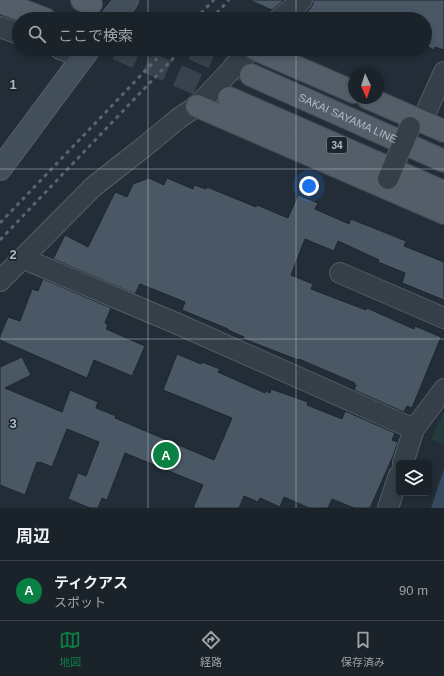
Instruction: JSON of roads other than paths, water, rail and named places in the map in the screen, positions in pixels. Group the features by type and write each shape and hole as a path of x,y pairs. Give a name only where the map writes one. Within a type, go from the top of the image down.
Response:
{"main road":[{"path":"0,2 26,12"},
{"path":"271,56 348,89"},
{"name":"SAKAI SAYAMA LINE","path":"251,75 444,161"},
{"name":"34","path":"229,98 444,192"},
{"path":"380,104 415,122 444,131"},
{"path":"197,106 386,183 444,213"}],"street":[{"path":"118,12 127,0"},
{"path":"287,12 302,0"},
{"path":"0,27 12,31"},
{"path":"0,169 84,56"},
{"path":"0,281 93,187 179,118 197,106 245,56"},
{"path":"386,183 415,122 444,72"},
{"path":"22,258 178,324 414,429"},
{"path":"340,273 444,318"},
{"path":"404,460 414,429 444,389"},
{"path":"388,508 396,484"}],"water":[{"path":"444,469 444,508 431,508"}],"tunnel":[{"path":"133,56 229,98"},
{"path":"209,56 251,75"}],"railway":[{"path":"202,12 214,0"},
{"path":"218,12 229,0"},
{"path":"0,223 159,56"},
{"path":"0,240 175,56"}],"place":[{"name":"ティクアス","path":"166,455"}]}
